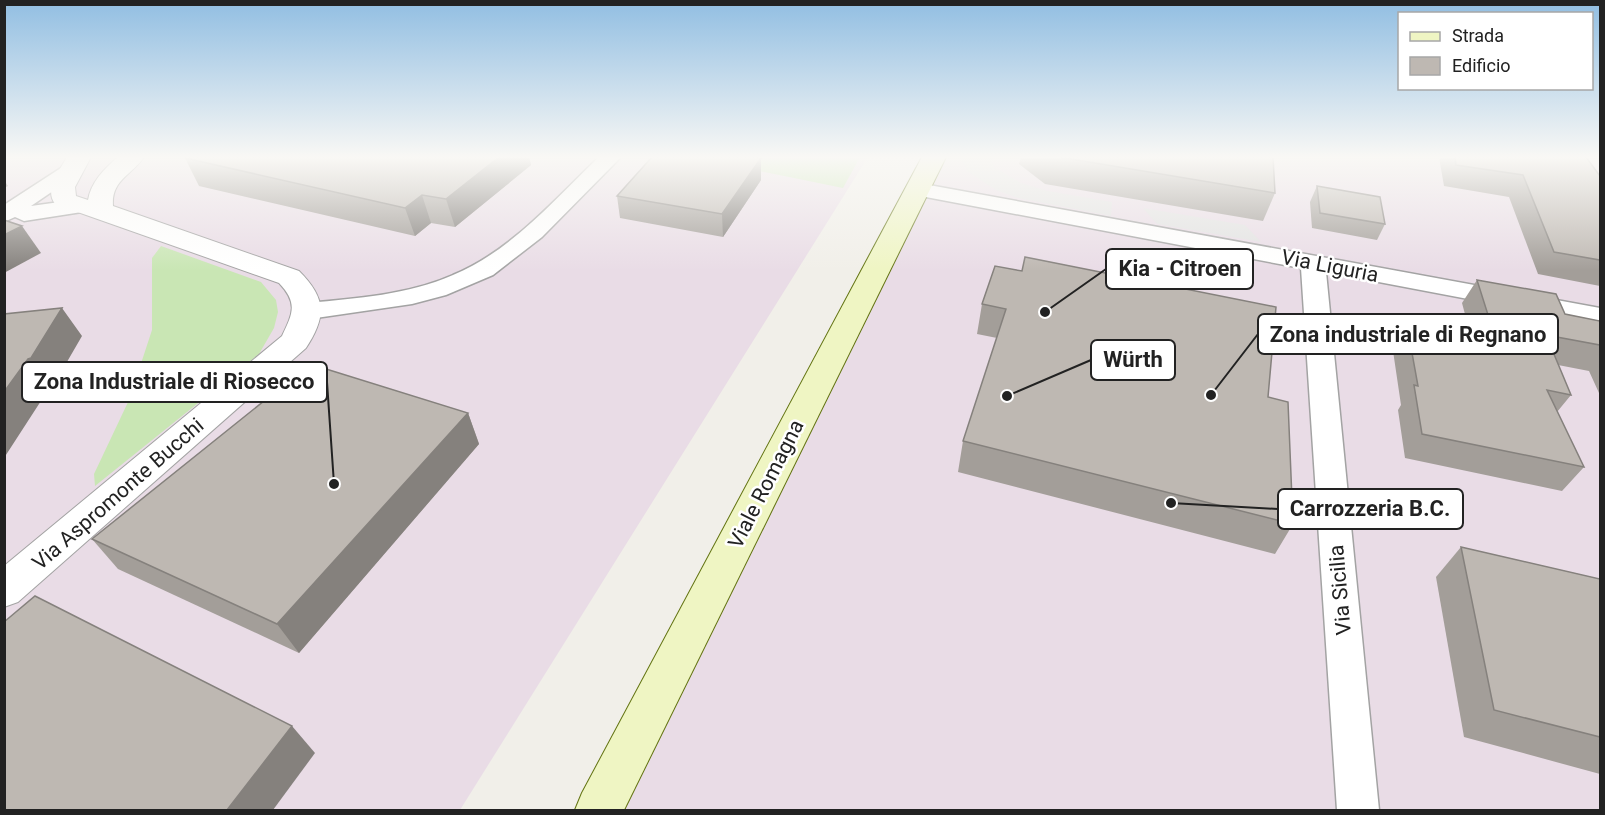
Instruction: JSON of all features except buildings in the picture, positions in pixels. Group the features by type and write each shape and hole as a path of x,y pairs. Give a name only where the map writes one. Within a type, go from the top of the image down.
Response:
{"main road":[{"name":"Viale Romagna","path":"599,810 915,195"}],"street":[{"path":"11,217 38,195"},
{"path":"71,195 80,205 289,277 306,292 309,311 376,303 438,289 474,274 506,255 570,195"},
{"path":"80,205 91,195"},
{"path":"11,217 99,201 101,195"},
{"name":"Via Liguria","path":"950,195 1600,316"},
{"name":"Via Sicilia","path":"1313,263 1358,810"},
{"name":"Via Aspromonte Bucchi","path":"4,590 295,341 309,311"}],"shaded area":[{"path":"5,195 844,195 460,810 5,810"},
{"path":"924,195 1600,195 1600,810 611,810 740,550"},
{"path":"1010,195 1071,195 1112,202 1111,216"},
{"path":"1143,208 1245,225 1261,242 1157,224"}],"green space":[{"path":"161,246 261,282 276,300 278,312 274,328 259,354 95,486 94,474 129,400 152,330 152,258"}],"place":[{"name":"Kia - Citroen","path":"1045,312"},
{"name":"Zona industriale di Regnano","path":"1211,395"},
{"name":"Würth","path":"1007,396"},
{"name":"Zona Industriale di Riosecco","path":"334,484"},
{"name":"Carrozzeria B.C.","path":"1171,503"}]}
